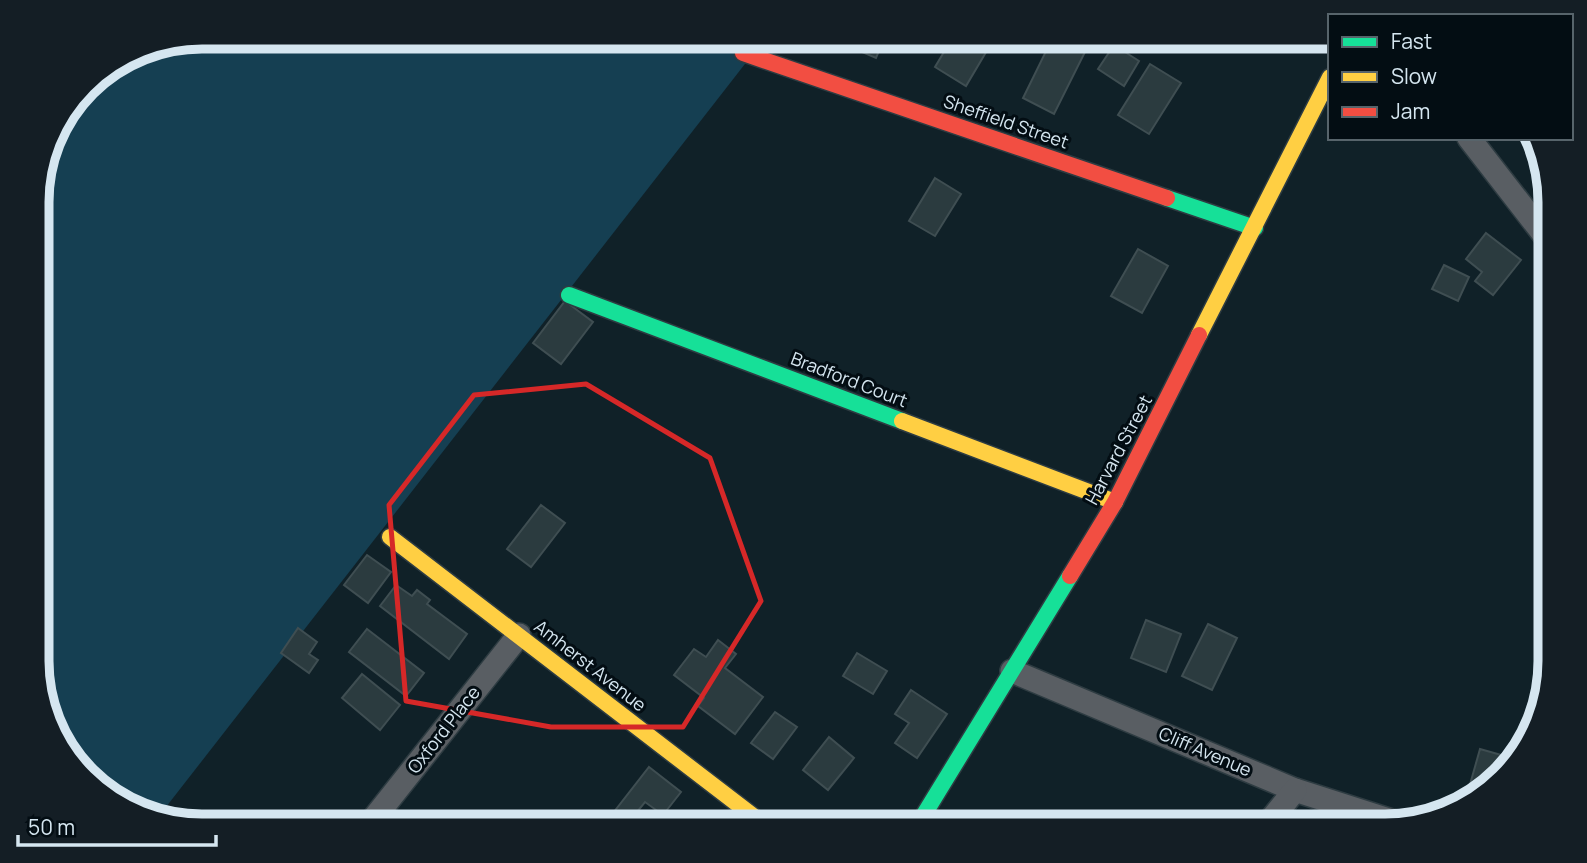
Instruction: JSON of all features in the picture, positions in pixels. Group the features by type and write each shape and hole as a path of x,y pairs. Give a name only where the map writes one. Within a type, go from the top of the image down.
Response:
{"street":[{"name":"Sheffield Street","path":"743,53 1255,228"},
{"name":"Harvard Street","path":"924,814 1115,502 1328,81"},
{"path":"1471,140 1538,227"},
{"name":"Bradford Court","path":"569,295 1115,502"},
{"name":"Amherst Avenue","path":"390,537 750,814"},
{"name":"Oxford Place","path":"377,814 519,635"},
{"name":"Cliff Avenue","path":"1012,671 1295,790 1370,814"},
{"path":"1276,814 1295,790"}],"highlighted area":[{"path":"586,384 710,458 761,601 683,727 551,727 406,701 389,505 474,395"}],"shaded area":[{"path":"757,49 164,809 134,798 101,776 69,738 54,701 49,661 49,192 54,162 61,143 75,117 94,94 125,69 153,57 182,50"}],"building":[{"path":"855,49 880,49 876,58"},
{"path":"946,49 988,49 966,86 935,67"},
{"path":"1047,49 1086,49 1054,114 1023,98"},
{"path":"1111,49 1120,49 1139,61 1124,86 1098,69"},
{"path":"1150,64 1181,83 1149,134 1118,115"},
{"path":"935,178 961,194 935,236 909,221"},
{"path":"1486,233 1521,260 1493,295 1475,281 1482,272 1466,259"},
{"path":"1138,249 1168,266 1142,313 1111,296"},
{"path":"1444,265 1469,277 1458,301 1432,289"},
{"path":"565,301 593,322 561,364 533,343"},
{"path":"541,505 565,523 531,567 507,549"},
{"path":"367,555 391,572 368,603 344,585"},
{"path":"396,585 412,596 417,590 430,600 427,604 467,634 449,659 380,606"},
{"path":"1146,620 1181,634 1166,672 1131,658"},
{"path":"1208,624 1237,638 1212,690 1182,676"},
{"path":"298,628 317,642 309,654 318,660 309,673 281,653"},
{"path":"367,629 424,673 406,696 349,652"},
{"path":"718,640 736,654 725,668 763,697 735,734 698,706 704,698 674,675 694,649 706,657"},
{"path":"857,653 887,671 873,694 843,676"},
{"path":"362,674 400,705 380,730 342,698"},
{"path":"911,690 947,714 917,758 895,743 909,723 895,714"},
{"path":"775,712 797,727 773,759 751,743"},
{"path":"829,737 854,758 828,790 803,770"},
{"path":"1480,749 1505,756 1486,776 1469,789"},
{"path":"649,767 681,792 664,814 645,802 635,814 612,814"}],"traffic: fast":[{"path":"1167,198 1255,228"},
{"path":"569,295 902,421"},
{"path":"924,814 1070,576"}],"traffic: slow":[{"path":"1199,335 1328,81"},
{"path":"902,421 1115,502"},
{"path":"390,537 750,814"}],"traffic: jam":[{"path":"743,53 1167,198"},
{"path":"1070,576 1115,502 1199,335"}]}
